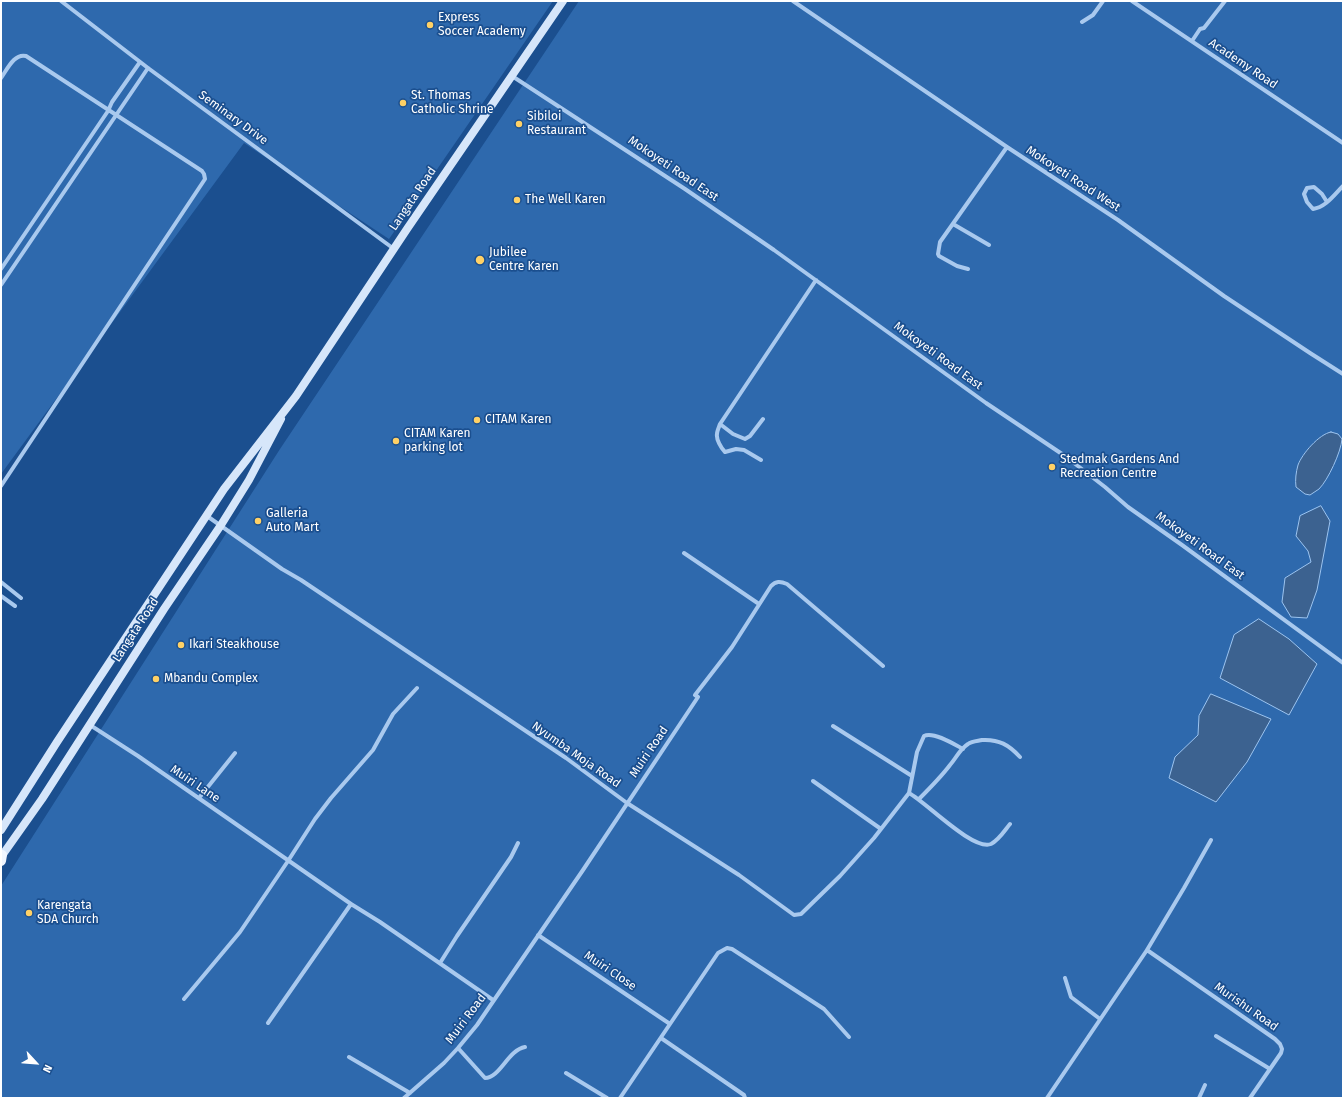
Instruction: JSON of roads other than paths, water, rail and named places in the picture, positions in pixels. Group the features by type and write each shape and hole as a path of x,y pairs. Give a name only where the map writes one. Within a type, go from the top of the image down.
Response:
{"main road":[{"name":"Langata Road","path":"1,857 42,799 168,603 221,526 249,480 284,412 563,1"},
{"name":"Langata Road","path":"1,830 57,742 242,464 284,412"}],"street":[{"name":"Seminary Drive","path":"61,1 148,68 394,249"},
{"name":"Mokoyeti Road West","path":"792,1 1007,147 1118,220 1224,296 1343,374"},
{"path":"1082,22 1093,15 1103,1"},
{"name":"Academy Road","path":"1132,1 1343,143"},
{"path":"1192,41 1225,1"},
{"path":"1,78 15,58 19,56 26,56 202,171 205,176 205,182 1,486"},
{"path":"1,269 140,62"},
{"path":"1,285 148,68"},
{"name":"Mokoyeti Road East","path":"512,76 685,189 774,250 986,403 1065,456 1128,507 1343,663"},
{"path":"968,269 941,258 938,254 940,242 1007,147"},
{"path":"1327,202 1322,194 1314,187 1308,188 1304,194 1307,202 1313,209 1322,208 1343,186"},
{"path":"953,224 989,245"},
{"path":"761,460 744,450 736,449 728,452 723,450 717,434 720,424 816,280"},
{"path":"720,424 733,434 745,439 750,436 763,419"},
{"name":"Nyumba Moja Road","path":"207,516 282,569 301,580 566,758 628,803 740,875 789,912 798,916 840,876 881,829 909,793"},
{"path":"684,553 759,604"},
{"path":"1,582 21,598"},
{"name":"Muiri Road","path":"404,1098 444,1063 477,1025 628,803 698,697 695,695 732,647 759,604 775,582 787,584 883,666"},
{"path":"1,596 15,606"},
{"path":"184,999 240,932 315,819 331,798 373,750 393,714 417,688"},
{"name":"Muiri Lane","path":"89,725 138,756 288,861 493,1000"},
{"path":"833,726 912,776"},
{"path":"963,748 930,734 924,736 916,752 909,793 919,799 955,829 980,844 986,845 993,843 1010,824"},
{"path":"919,799 936,782 967,744 986,740 996,741 1008,745 1020,757"},
{"path":"199,798 235,753"},
{"path":"813,780 881,829"},
{"path":"1047,1098 1148,950 1211,840"},
{"path":"440,963 511,857 518,843"},
{"path":"268,1023 351,904"},
{"name":"Muiri Close","path":"538,935 670,1024"},
{"path":"620,1098 718,953 722,950 730,948 735,950 824,1009 849,1037"},
{"name":"Murishu Road","path":"1148,950 1280,1044 1282,1049 1281,1053 1250,1098"},
{"path":"1065,978 1071,997 1100,1019"},
{"path":"1216,1036 1270,1069"},
{"path":"661,1038 740,1092 745,1098"},
{"path":"458,1048 485,1078 489,1078 494,1075 510,1056 520,1048 525,1048"},
{"path":"349,1057 410,1092"},
{"path":"566,1073 607,1098"},
{"path":"1199,1098 1205,1085"}],"place":[{"name":"Express Soccer Academy","path":"430,25"},
{"name":"St. Thomas Catholic Shrine","path":"403,103"},
{"name":"Sibiloi Restaurant","path":"519,124"},
{"name":"The Well Karen","path":"517,200"},
{"name":"Jubilee Centre Karen","path":"480,260"},
{"name":"CITAM Karen","path":"477,420"},
{"name":"CITAM Karen parking lot","path":"396,441"},
{"name":"Stedmak Gardens And Recreation Centre","path":"1052,467"},
{"name":"Galleria Auto Mart","path":"258,521"},
{"name":"Ikari Steakhouse","path":"181,645"},
{"name":"Mbandu Complex","path":"156,679"},
{"name":"Karengata SDA Church","path":"29,913"}]}
